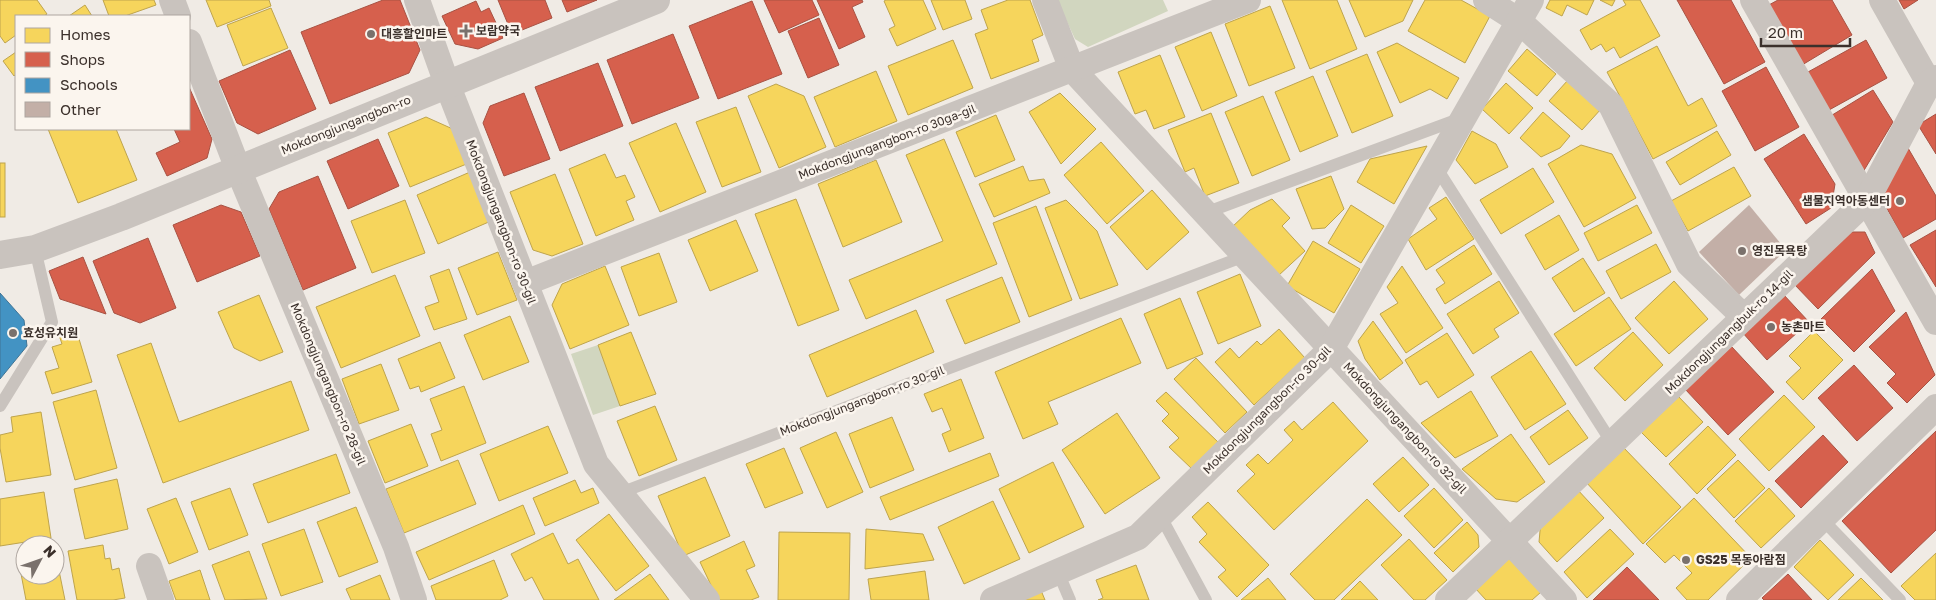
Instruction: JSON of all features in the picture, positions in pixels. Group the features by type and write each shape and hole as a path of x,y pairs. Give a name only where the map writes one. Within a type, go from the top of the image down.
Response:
{"street":[{"path":"172,0 178,15"},
{"name":"Mokdongjungangbon-ro 30-gil","path":"417,0 447,84 596,464 707,600"},
{"name":"Mokdongjungangbon-ro","path":"0,255 35,249 121,217 656,0"},
{"name":"Mokdongjungangbon-ro 32-gil","path":"1045,0 1072,69 1564,600"},
{"name":"Mokdongjungangbon-ro 30ga-gil","path":"525,283 1248,0"},
{"path":"1486,0 1525,10 1612,104 1689,264 1744,317"},
{"path":"1753,0 1936,322"},
{"path":"1882,0 1932,81"},
{"name":"Mokdongjungangbon-ro 30-gil","path":"992,600 1138,537 1331,349 1525,10"},
{"name":"Mokdongjungangbon-ro 28-gil","path":"190,45 238,169 392,538 414,600"},
{"name":"Mokdongjungangbuk-ro 14-gil","path":"1448,600 1867,200 1932,81"},
{"path":"1739,600 1936,407"},
{"path":"149,566 161,600"}],"lane":[{"path":"1205,213 1464,117"},
{"path":"1436,167 1612,443"},
{"path":"0,406 52,322 35,249"},
{"name":"Mokdongjungangbon-ro 30-gil","path":"620,493 1245,256"},
{"path":"1160,515 1206,600"},
{"path":"1822,519 1900,600"},
{"path":"1058,572 1070,600"}],"green space":[{"path":"1057,0 1163,0 1168,11 1088,47 1075,39"},
{"path":"598,345 620,406 593,415 571,354"}],"building: Homes":[{"path":"0,0 37,0 47,14 15,15 15,36 5,43 0,36"},
{"path":"103,0 154,0 156,5 128,15 109,15"},
{"path":"206,0 269,0 271,6 217,27"},
{"path":"923,0 936,29 897,46 889,29 895,26 884,1"},
{"path":"931,0 965,0 972,19 943,30"},
{"path":"1008,0 1030,0 1043,35 1032,40 1039,61 991,79 975,34 988,29 981,10"},
{"path":"1282,0 1337,0 1357,49 1310,69"},
{"path":"1349,0 1413,0 1403,21 1365,37"},
{"path":"1425,0 1461,0 1490,16 1465,63 1408,31"},
{"path":"1550,0 1594,0 1587,15 1567,5 1562,16 1546,8"},
{"path":"1600,0 1615,0 1612,6"},
{"path":"1623,0 1640,0 1660,36 1620,58 1614,47 1606,52 1601,44 1591,50 1580,30 1626,5"},
{"path":"85,5 91,15 70,15"},
{"path":"1270,6 1295,68 1249,86 1225,24"},
{"path":"271,8 288,48 243,66 227,25"},
{"path":"1211,32 1237,96 1202,111 1175,47"},
{"path":"953,40 973,88 908,115 888,66"},
{"path":"1397,43 1459,78 1447,99 1430,89 1400,103 1377,52"},
{"path":"1657,46 1688,106 1702,98 1717,126 1653,159 1607,72"},
{"path":"1527,49 1556,74 1537,96 1508,71"},
{"path":"15,53 14,76 3,61"},
{"path":"1367,54 1393,116 1352,133 1326,71"},
{"path":"1160,55 1185,117 1154,129 1146,110 1135,114 1118,72"},
{"path":"876,71 897,121 835,147 814,97"},
{"path":"1313,76 1338,136 1300,152 1275,92"},
{"path":"1568,80 1601,109 1582,130 1549,101"},
{"path":"1506,83 1533,108 1509,134 1482,109"},
{"path":"776,84 804,96 826,147 779,168 748,96"},
{"path":"1060,93 1096,129 1061,164 1029,112"},
{"path":"1263,96 1290,160 1252,176 1225,112"},
{"path":"736,107 761,172 722,187 696,122"},
{"path":"1543,112 1570,136 1560,148 1541,157 1520,138"},
{"path":"1211,113 1239,183 1205,196 1194,168 1185,172 1168,130"},
{"path":"996,115 1015,160 975,177 956,132"},
{"path":"426,117 455,130 469,163 410,187 388,133"},
{"path":"676,123 706,192 660,212 629,143"},
{"path":"48,130 116,130 137,180 78,203"},
{"path":"1472,131 1496,144 1508,167 1475,184 1456,160"},
{"path":"1717,131 1731,155 1680,185 1666,162"},
{"path":"944,139 997,264 866,319 849,280 943,241 906,155"},
{"path":"1101,142 1144,191 1107,224 1064,175"},
{"path":"1581,145 1612,154 1636,198 1584,227 1548,164"},
{"path":"1427,146 1394,204 1357,182 1370,159"},
{"path":"605,154 616,178 625,175 635,197 626,201 634,220 596,236 569,169"},
{"path":"876,160 902,222 843,247 818,184"},
{"path":"0,163 5,163 5,217 0,217"},
{"path":"1023,166 1029,181 1044,179 1050,193 994,217 979,184"},
{"path":"1734,167 1751,196 1688,231 1671,201"},
{"path":"1533,168 1554,202 1501,234 1480,200"},
{"path":"470,172 491,221 438,244 417,195"},
{"path":"555,174 583,244 552,256 533,250 510,192"},
{"path":"1331,176 1344,209 1325,228 1312,229 1296,189"},
{"path":"1152,190 1189,232 1147,270 1110,227"},
{"path":"1446,197 1474,239 1426,270 1408,239 1437,219 1429,208"},
{"path":"796,199 839,310 798,326 755,214"},
{"path":"1272,199 1290,218 1282,226 1305,251 1278,276 1231,228 1250,210"},
{"path":"405,200 425,253 372,273 351,221"},
{"path":"1066,200 1097,231 1118,285 1080,299 1045,208"},
{"path":"1351,205 1384,226 1361,263 1328,243"},
{"path":"1637,205 1652,233 1598,261 1584,233"},
{"path":"1036,206 1072,300 1029,317 993,223"},
{"path":"1559,215 1579,250 1545,270 1525,235"},
{"path":"736,220 758,271 710,291 688,240"},
{"path":"1313,241 1360,269 1334,313 1287,286"},
{"path":"1656,244 1671,272 1621,299 1606,271"},
{"path":"1474,245 1492,274 1445,304 1436,289 1445,283 1436,270"},
{"path":"498,252 517,300 477,315 458,268"},
{"path":"659,253 677,302 639,316 621,267"},
{"path":"1583,258 1605,293 1574,312 1552,278"},
{"path":"605,266 629,325 570,349 552,305 562,284"},
{"path":"1402,266 1443,328 1406,353 1380,314 1398,303 1387,287"},
{"path":"449,269 467,319 434,330 425,307 439,302 430,276"},
{"path":"1240,274 1261,326 1218,344 1197,292"},
{"path":"395,275 420,336 341,368 316,307"},
{"path":"1002,277 1020,322 965,344 946,300"},
{"path":"1499,281 1519,313 1494,329 1499,337 1473,354 1447,314"},
{"path":"1674,281 1708,319 1669,354 1635,318"},
{"path":"259,295 283,352 260,361 234,348 218,312"},
{"path":"1609,297 1631,329 1576,366 1554,334"},
{"path":"1180,298 1203,354 1167,369 1144,314"},
{"path":"916,310 934,352 827,397 809,355"},
{"path":"510,316 529,362 483,380 464,335"},
{"path":"1121,318 1141,363 1048,402 1058,424 1023,439 995,372"},
{"path":"1373,321 1403,363 1380,380 1365,359 1358,341"},
{"path":"76,329 92,382 52,394 45,372 59,368 52,347 62,344 59,335"},
{"path":"1279,329 1305,358 1254,405 1215,362 1230,348 1239,358 1257,341 1261,345"},
{"path":"1814,331 1843,360 1803,400 1786,382 1801,368 1789,356"},
{"path":"631,332 656,394 620,406 598,345"},
{"path":"1633,332 1663,365 1625,401 1594,368"},
{"path":"1447,333 1474,375 1438,398 1427,381 1420,385 1405,360"},
{"path":"440,342 455,378 421,392 419,386 410,389 398,359"},
{"path":"151,343 179,422 291,381 309,430 163,483 117,355"},
{"path":"1531,351 1566,404 1525,430 1491,377"},
{"path":"1196,358 1247,412 1225,433 1174,379"},
{"path":"381,364 399,410 359,424 342,379"},
{"path":"961,379 984,438 949,452 942,434 951,430 942,408 932,412 924,394"},
{"path":"464,386 486,443 441,461 431,434 442,430 430,399"},
{"path":"96,390 117,468 75,480 53,402"},
{"path":"1471,391 1498,436 1455,458 1421,423"},
{"path":"1166,392 1218,442 1192,469 1169,447 1179,438 1162,421 1169,414 1156,401"},
{"path":"1677,395 1703,422 1666,457 1640,431"},
{"path":"1784,395 1815,427 1769,471 1739,439"},
{"path":"1333,402 1368,441 1274,530 1237,491 1255,474 1246,465 1258,454 1268,464 1293,440 1284,430 1294,421 1302,430"},
{"path":"655,406 677,460 639,476 617,421"},
{"path":"1568,410 1588,438 1549,465 1530,437"},
{"path":"41,412 51,475 6,482 0,448 0,435 13,432 11,417"},
{"path":"1117,413 1160,478 1105,514 1062,450"},
{"path":"892,417 914,470 870,488 849,434"},
{"path":"411,424 428,466 385,483 368,441"},
{"path":"548,426 568,473 499,501 480,454"},
{"path":"1708,426 1736,455 1697,494 1669,464"},
{"path":"836,432 863,492 827,508 800,448"},
{"path":"1511,434 1545,482 1517,502 1496,499 1462,469"},
{"path":"1622,446 1681,507 1643,544 1585,481"},
{"path":"784,448 803,493 765,508 746,464"},
{"path":"990,453 999,476 890,520 880,497"},
{"path":"336,454 350,493 268,523 253,484"},
{"path":"1403,457 1429,485 1399,512 1373,484"},
{"path":"458,460 476,504 404,533 386,489"},
{"path":"1738,460 1765,488 1734,518 1707,489"},
{"path":"1053,462 1084,527 1029,553 999,489"},
{"path":"705,477 730,536 683,556 658,496"},
{"path":"117,479 128,529 85,539 74,489"},
{"path":"575,480 581,493 593,488 599,503 545,526 533,498"},
{"path":"230,488 248,535 209,550 191,502"},
{"path":"1434,488 1463,520 1434,548 1404,516"},
{"path":"1576,488 1604,518 1557,562 1539,542 1541,520"},
{"path":"1769,488 1795,516 1761,548 1735,521"},
{"path":"44,492 51,535 15,535 15,544 0,546 0,499"},
{"path":"176,498 198,552 169,564 147,509"},
{"path":"1694,498 1751,558 1708,600 1687,600 1676,588 1692,573 1674,555 1665,563 1646,544"},
{"path":"1367,499 1402,535 1334,600 1315,600 1290,574"},
{"path":"993,501 1020,559 964,584 938,527"},
{"path":"1208,502 1269,565 1237,597 1218,577 1226,570 1199,542 1207,534 1192,517"},
{"path":"523,505 535,534 429,580 416,552"},
{"path":"356,507 378,562 339,577 317,522"},
{"path":"609,514 649,566 616,591 576,540"},
{"path":"1467,522 1478,535 1479,547 1453,572 1434,553"},
{"path":"304,529 323,582 281,596 262,544"},
{"path":"866,529 923,534 934,560 865,569"},
{"path":"1610,529 1634,554 1587,598 1564,572"},
{"path":"779,532 850,533 849,600 778,600"},
{"path":"553,533 568,564 578,559 599,600 544,600 532,577 525,581 511,554"},
{"path":"1409,539 1447,580 1425,600 1414,600 1381,565"},
{"path":"1820,540 1854,575 1828,600 1794,567"},
{"path":"744,541 755,566 746,570 759,597 751,600 718,600 700,562"},
{"path":"103,545 105,559 110,558 112,570 119,568 125,598 77,600 68,551"},
{"path":"249,551 267,599 225,600 212,565"},
{"path":"1936,553 1936,600 1915,600 1901,586"},
{"path":"1509,558 1541,592 1532,600 1486,600 1475,588"},
{"path":"494,560 508,596 500,600 436,600 431,586"},
{"path":"1136,565 1149,600 1098,600 1103,598 1096,580"},
{"path":"200,570 210,600 176,600 169,581"},
{"path":"925,571 929,600 871,600 868,579"},
{"path":"650,574 669,600 614,600"},
{"path":"380,575 390,600 351,600 346,589"},
{"path":"1268,578 1286,600 1241,600"},
{"path":"1861,578 1883,600 1838,600"},
{"path":"1360,581 1378,600 1341,600"},
{"path":"23,585 62,585 65,600 26,600"},
{"path":"1040,588 1045,600 1013,600"}],"building: Shops":[{"path":"383,0 400,0 420,50 409,73 330,104 301,32"},
{"path":"498,0 545,0 552,18 512,34"},
{"path":"562,0 597,0 567,12"},
{"path":"764,0 812,0 819,15 779,33"},
{"path":"817,0 862,0 863,2 852,7 865,37 839,49"},
{"path":"1677,0 1731,0 1765,62 1724,84"},
{"path":"1778,0 1832,0 1852,35 1802,65 1767,6"},
{"path":"1899,0 1918,0 1904,9"},
{"path":"476,1 481,12 489,8 503,38 478,49 455,44 442,16"},
{"path":"752,1 782,74 718,99 689,26"},
{"path":"819,18 839,65 808,78 788,31"},
{"path":"673,34 699,98 632,124 607,60"},
{"path":"1866,40 1887,78 1829,110 1808,72"},
{"path":"290,50 316,109 258,134 237,123 219,81"},
{"path":"598,63 623,126 560,151 535,87"},
{"path":"1766,67 1799,127 1755,151 1722,91"},
{"path":"190,89 212,139 207,158 167,176 156,153 180,142 174,130 190,130"},
{"path":"1873,90 1893,122 1863,172 1829,117"},
{"path":"524,93 550,159 504,176 483,123 490,106"},
{"path":"1936,114 1936,154 1918,125"},
{"path":"1804,134 1835,184 1831,208 1806,224 1764,159"},
{"path":"378,139 399,186 348,209 327,161"},
{"path":"1908,148 1936,196 1936,219 1903,238 1880,196"},
{"path":"318,176 356,268 303,290 269,209 279,192"},
{"path":"221,205 241,212 260,256 197,282 173,225"},
{"path":"1936,230 1936,287 1910,245"},
{"path":"1848,232 1865,232 1875,253 1818,309 1794,284"},
{"path":"148,238 176,308 140,323 114,313 93,261"},
{"path":"83,257 106,314 60,299 49,271"},
{"path":"1872,269 1895,311 1854,352 1821,319"},
{"path":"1783,294 1809,322 1767,360 1742,332"},
{"path":"1906,312 1935,375 1907,403 1887,383 1896,374 1869,347"},
{"path":"1731,346 1774,392 1728,435 1685,389"},
{"path":"1854,365 1893,408 1857,441 1818,398"},
{"path":"1936,431 1936,530 1891,573 1842,521"},
{"path":"1823,435 1848,462 1801,508 1775,481"},
{"path":"1627,567 1659,600 1593,600"},
{"path":"1788,574 1812,600 1764,600 1762,598"}],"building: Schools":[{"name":"효성유치원","path":"0,293 24,320 27,346 0,379"}],"building: Other":[{"name":"영진목욕탕","path":"1749,205 1786,250 1739,295 1699,252"}],"place":[{"name":"보람약국","path":"466,31"},
{"name":"대흥할인마트","path":"371,34"},
{"name":"샘물지역아동센터","path":"1900,201"},
{"name":"영진목욕탕","path":"1742,251"},
{"name":"농촌마트","path":"1771,327"},
{"name":"효성유치원","path":"13,333"},
{"name":"GS25 목동아람점","path":"1686,560"}]}
